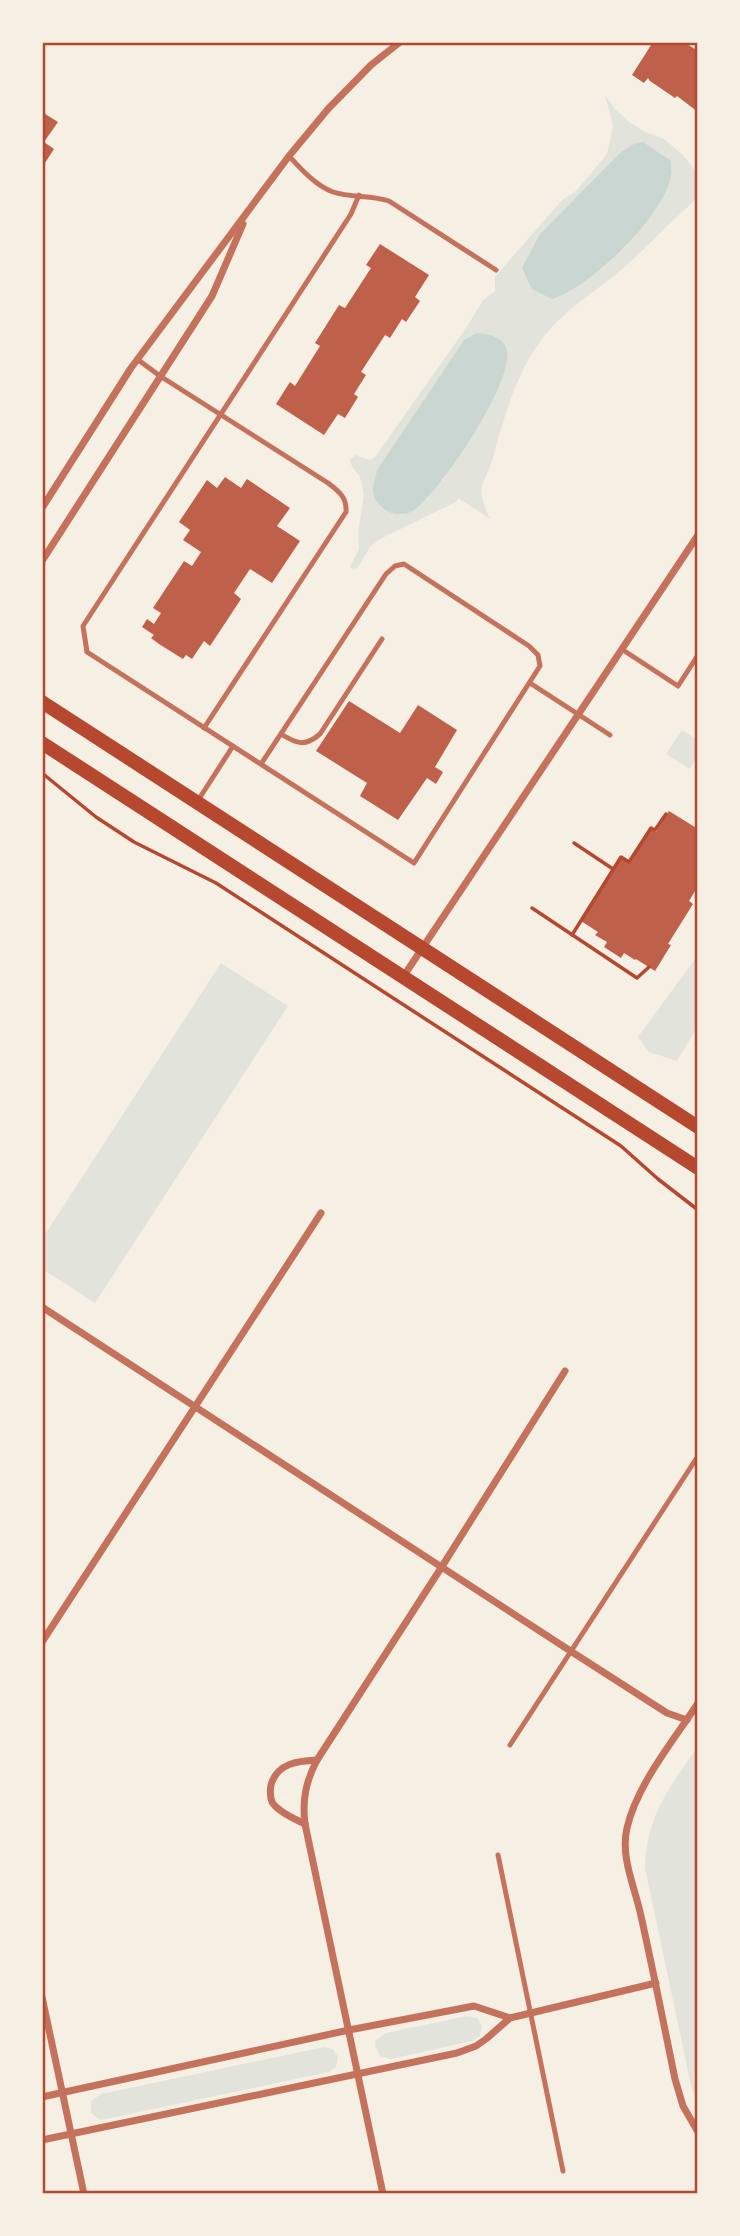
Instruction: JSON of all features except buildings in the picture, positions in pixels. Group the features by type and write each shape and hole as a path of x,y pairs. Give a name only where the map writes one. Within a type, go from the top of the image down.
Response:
{"main road":[{"path":"42,702 698,1127"},
{"path":"42,743 698,1168"}],"street":[{"path":"42,508 137,359 289,156 328,109 371,65 400,42"},
{"path":"42,561 212,296 247,214"},
{"path":"403,978 580,716 698,535"},
{"path":"42,1642 321,1213"},
{"path":"42,1307 441,1569 667,1713 687,1720"},
{"path":"383,2194 305,1824 304,1795 308,1776 565,1371"},
{"path":"698,1703 633,1807 624,1851 635,1888 675,2079 684,2106 698,2132"},
{"path":"305,1824 282,1811 272,1801 270,1788 274,1777 284,1766 297,1761 317,1760"},
{"path":"42,2140 457,2053 476,2046 509,2018 656,1983"},
{"path":"42,1997 84,2194"},
{"path":"42,2097 349,2030 474,2006 509,2018"}],"lane":[{"path":"289,156 316,182 331,192 377,197 389,201 496,270"},
{"path":"261,764 386,574 395,566 404,564 528,646 538,656 540,666 414,863 87,652 83,626 351,214 359,195"},
{"path":"137,359 328,483 341,493 346,504 346,512 204,728"},
{"path":"281,734 294,743 303,745 320,734 382,639"},
{"path":"623,650 678,686 698,655"},
{"path":"530,683 610,735"},
{"path":"197,802 233,746"},
{"path":"510,1745 698,1456"},
{"path":"498,1855 563,2171"}],"path":[{"path":"42,773 105,824 155,853 216,883 621,1146 658,1180 698,1210"},
{"path":"572,935 621,857 629,862 651,828 655,830 666,814"},
{"path":"574,843 613,869"},
{"path":"532,908 637,978 649,967"},
{"path":"606,958 611,951"}],"shaded area":[{"path":"605,95 628,121 645,132 664,139 682,154 698,174 698,198 628,264 566,313 534,350 510,401 483,485 482,498 490,519 458,498 456,502 380,539 370,547 358,567 350,567 359,549 358,533 364,494 360,477 350,460 356,455 370,460 375,457 483,300 495,291 495,277 562,200 577,190 607,154 613,126","holes":["621,152 672,175 640,230 595,274 540,234","464,340 496,391 444,479 403,515 385,510 375,495 377,470"]},
{"path":"643,142 671,161 671,177 654,212 605,266 568,292 552,299 532,289 522,268 540,234 621,152"},
{"path":"477,333 491,335 505,346 506,366 499,387 473,435 441,482 414,510 402,514 389,512 378,504 373,491 377,470 464,340"},
{"path":"682,730 698,740 698,757 690,769 666,754"},
{"path":"698,955 698,1026 677,1061 649,1052 638,1037"},
{"path":"221,963 288,1006 95,1303 42,1269 42,1239"},
{"path":"698,1746 698,2103 692,2090 645,1868 650,1832 661,1803"},
{"path":"467,2016 477,2018 482,2026 480,2036 472,2041 391,2059 380,2056 375,2046 376,2040 386,2033"},
{"path":"324,2047 333,2049 338,2057 336,2067 329,2072 106,2119 100,2120 91,2113 91,2101 101,2094"}]}
